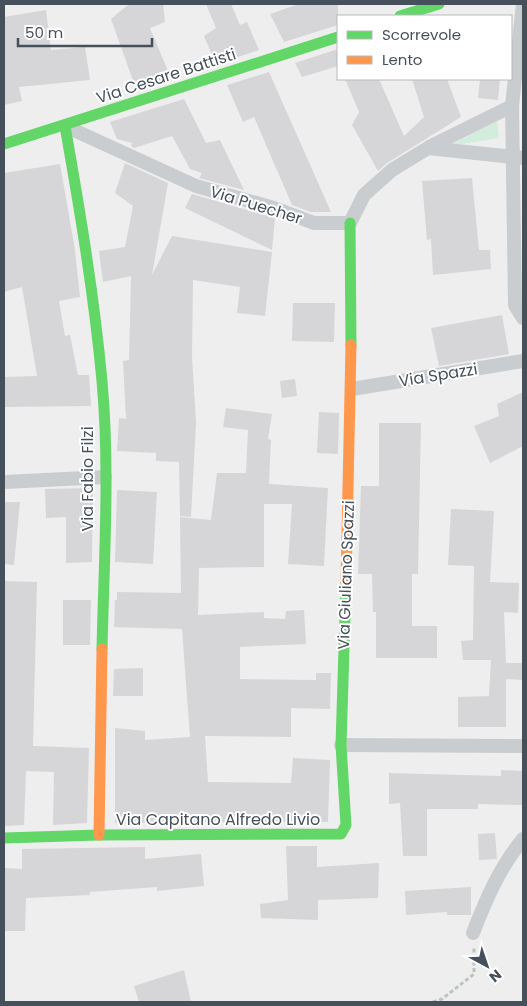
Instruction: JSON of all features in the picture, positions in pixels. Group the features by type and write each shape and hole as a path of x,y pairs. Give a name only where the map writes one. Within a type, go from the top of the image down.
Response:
{"street":[{"path":"403,15 439,4"},
{"path":"523,4 512,106 516,156 514,305 523,318"},
{"name":"Via Cesare Battisti","path":"4,144 65,126 337,36"},
{"path":"350,223 364,195 392,170 428,148 512,106"},
{"name":"Via Puecher","path":"65,126 196,186 274,208 314,223 350,223"},
{"name":"Via Fabio Filzi","path":"65,126 87,248 102,382 104,477 99,835"},
{"path":"428,148 516,156"},
{"name":"Via Giuliano Spazzi","path":"341,745 352,389 350,223"},
{"name":"Via Spazzi","path":"352,389 523,361"},
{"path":"4,482 104,477"},
{"path":"341,745 523,746"},
{"name":"Via Capitano Alfredo Livio","path":"4,838 99,835 341,834 346,826 341,745"},
{"path":"473,933 492,887 507,858 523,839"}],"path":[{"path":"433,1002 442,999 474,974 473,933"}],"green space":[{"path":"497,121 499,138 449,146"}],"building":[{"path":"129,4 163,4 165,22 150,28 171,78 136,89 111,19"},
{"path":"206,4 231,4 240,25 247,22 259,50 216,64 204,36 216,28"},
{"path":"299,4 338,4 337,25 284,42 270,14"},
{"path":"46,10 51,50 85,47 90,80 19,87 22,101 4,105 4,17"},
{"path":"337,49 337,66 302,77 295,63"},
{"path":"269,72 331,212 311,212 292,205 254,117 243,122 227,85"},
{"path":"345,80 379,80 404,136 424,117 412,80 447,80 461,117 387,163 378,171 352,125 359,112"},
{"path":"480,80 500,80 498,100 478,98"},
{"path":"184,99 206,143 220,140 244,190 199,178 202,173 190,169 172,136 134,148 131,146 132,143 117,139 110,122"},
{"path":"125,163 168,183 152,275 172,236 272,252 265,316 237,313 240,287 193,280 192,356 196,423 191,517 180,516 179,462 156,461 156,453 117,451 119,418 126,419 123,361 129,360 131,276 103,282 99,251 125,247 133,206 115,193"},
{"path":"60,164 75,250 80,297 59,301 65,336 70,335 78,375 89,375 91,406 4,407 4,377 37,376 22,287 4,292 4,173"},
{"path":"472,178 479,250 490,250 491,269 433,275 431,239 427,240 422,181"},
{"path":"192,194 275,218 272,250 185,208"},
{"path":"293,303 335,303 334,342 292,341"},
{"path":"502,315 509,354 439,366 431,328"},
{"path":"295,379 297,396 282,398 280,381"},
{"path":"523,392 523,446 490,463 474,426 499,416 497,404"},
{"path":"226,408 272,414 268,439 271,440 269,484 328,488 324,566 288,564 292,504 264,504 264,567 199,568 198,615 264,612 264,618 285,619 286,611 304,610 306,644 240,647 240,679 316,680 316,673 331,673 330,709 291,708 291,737 205,736 208,782 291,783 293,758 330,760 328,822 115,823 115,728 145,731 145,740 190,737 182,629 114,627 117,592 181,593 180,517 211,520 217,473 246,473 248,430 223,427"},
{"path":"319,412 339,413 338,454 317,453"},
{"path":"379,423 421,423 418,574 412,574 412,626 437,626 437,658 376,658 376,612 373,612 372,574 358,574 361,486 379,486"},
{"path":"93,488 92,562 66,563 66,517 46,518 45,489"},
{"path":"117,490 157,492 153,564 115,562"},
{"path":"4,502 20,502 14,565 4,564"},
{"path":"451,509 494,511 490,582 519,583 518,613 504,612 506,663 523,663 523,680 506,679 506,727 458,727 458,697 489,696 491,660 463,660 461,641 473,640 474,566 448,565"},
{"path":"4,581 37,582 33,746 89,748 87,823 53,825 54,772 26,771 24,825 5,826"},
{"path":"63,600 91,600 90,645 63,645"},
{"path":"143,668 143,696 113,696 114,669"},
{"path":"501,770 523,771 523,805 478,804 478,809 427,809 427,856 403,856 400,803 389,804 389,773 501,776"},
{"path":"495,833 497,859 479,860 478,834"},
{"path":"286,846 317,846 317,867 379,863 378,898 318,900 318,920 261,918 260,904 288,900"},
{"path":"145,847 145,859 201,854 204,886 157,891 157,887 90,892 90,895 26,898 25,931 4,931 4,868 22,869 22,849"},
{"path":"471,887 471,915 447,915 447,912 406,915 405,891"},
{"path":"184,970 191,1002 139,1002 134,986"}],"traffic: fast":[{"path":"403,15 439,4"},
{"path":"4,144 337,37"},
{"path":"65,126 91,285 102,381 106,447 102,649"},
{"path":"350,223 351,345"},
{"path":"4,838 99,835 341,834 346,825 341,745 346,583"}],"traffic: slow":[{"path":"346,583 351,345"},
{"path":"99,835 102,649"}]}
